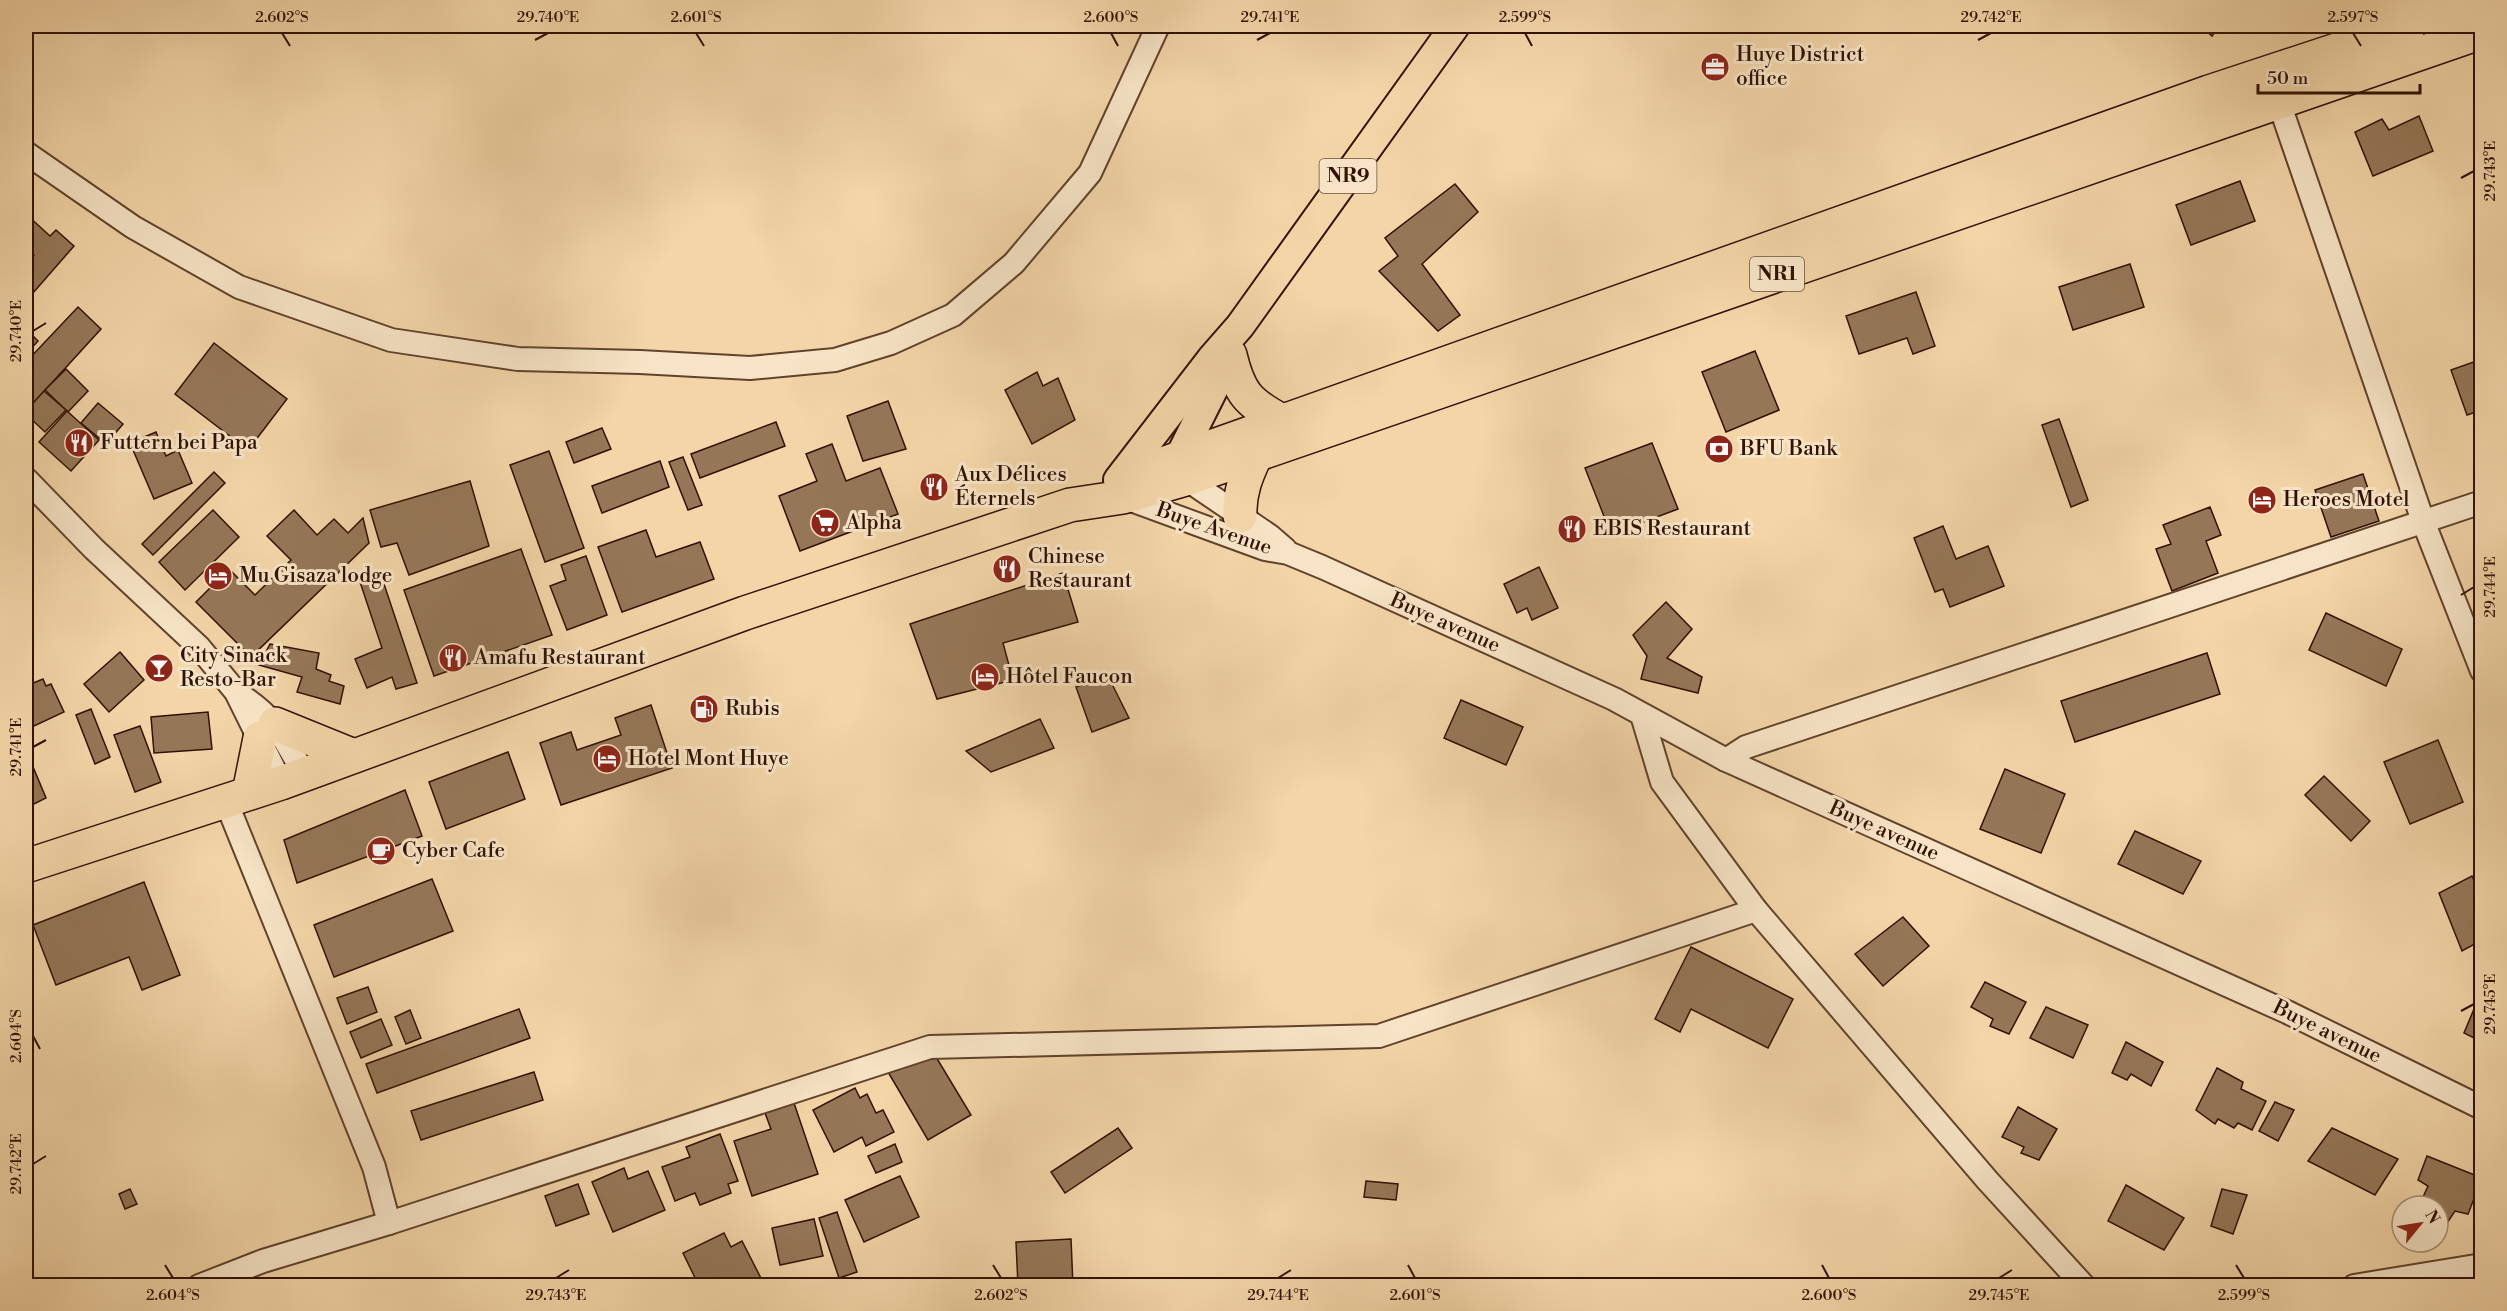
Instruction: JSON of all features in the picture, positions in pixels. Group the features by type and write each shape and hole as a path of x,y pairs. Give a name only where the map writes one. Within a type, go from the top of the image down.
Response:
{"highway":[{"name":"NR1","path":"2273,87 2409,26"},
{"name":"NR1","path":"26,866 292,779 745,612 1183,468 1256,455 1400,392 2273,87 2481,32"},
{"path":"1235,341 1236,380 1244,395 1259,409 1282,421"},
{"name":"NR1","path":"1183,468 1282,421 1400,392"},
{"path":"1240,516 1239,503 1242,488 1256,455"},
{"path":"237,796 268,731 354,756"}],"main road":[{"name":"NR9","path":"1183,468 1235,341 1455,26"},
{"name":"NR9","path":"1120,488 1212,358 1235,341"}],"street":[{"path":"26,153 133,227 239,287 391,340 518,359 750,368 835,360 891,343 953,315 1014,263 1090,173 1158,26"},
{"path":"2273,87 2424,521 2481,671"},
{"name":"Buye Avenue","path":"1183,468 1240,516 1279,542 1288,553"},
{"path":"26,479 94,549 199,647 268,731 292,779"},
{"name":"Buye Avenue","path":"1120,488 1265,549 1288,553"},
{"path":"1726,760 1746,747 2481,502"},
{"name":"Buye avenue","path":"1288,553 1592,689 1726,760 2287,1012 2481,1107"},
{"path":"1642,715 1662,782 1756,910 1988,1180 2084,1286"},
{"path":"237,796 374,1167 389,1223"},
{"path":"199,1286 263,1261 389,1223 930,1047 1379,1036 1756,910"},
{"path":"2354,1286 2481,1265"}],"building":[{"path":"2201,26 2219,26 2212,36"},
{"path":"2419,116 2433,151 2373,176 2355,132 2382,119 2389,130"},
{"path":"2240,181 2255,221 2191,245 2176,205"},
{"path":"1455,184 1478,212 1422,264 1460,315 1438,331 1379,271 1398,256 1385,238"},
{"path":"26,214 50,236 56,230 74,246 26,301 26,265 34,255 26,247"},
{"path":"2130,264 2144,307 2073,330 2059,287"},
{"path":"1916,292 1935,346 1913,354 1907,338 1859,354 1846,316"},
{"path":"78,307 101,329 26,411 26,362"},
{"path":"26,329 38,341 26,354"},
{"path":"214,343 287,399 248,450 175,394"},
{"path":"1755,351 1779,410 1726,432 1702,372"},
{"path":"2482,359 2482,410 2467,415 2451,370"},
{"path":"66,369 88,391 68,412 45,390"},
{"path":"1037,372 1043,386 1058,378 1075,420 1032,444 1005,390"},
{"path":"44,391 66,410 45,432 26,414 26,411"},
{"path":"888,401 906,449 863,461 847,416"},
{"path":"98,403 123,424 106,444 81,423"},
{"path":"67,411 99,440 71,471 39,442"},
{"path":"2059,419 2088,500 2071,507 2042,425"},
{"path":"776,422 785,446 700,478 691,454"},
{"path":"602,428 611,449 574,463 566,442"},
{"path":"156,432 166,456 178,450 192,483 154,499 130,443"},
{"path":"1652,443 1678,509 1611,534 1585,468"},
{"path":"832,444 846,481 880,468 898,514 800,551 779,496 817,481 806,454"},
{"path":"549,451 584,548 545,562 510,465"},
{"path":"683,457 702,505 688,510 669,462"},
{"path":"660,461 669,487 602,513 592,486"},
{"path":"214,472 225,483 153,555 142,544"},
{"path":"2363,474 2379,521 2331,537 2315,490"},
{"path":"470,481 489,546 409,575 397,543 381,547 370,510"},
{"path":"2210,507 2221,535 2206,541 2218,573 2172,591 2156,549 2171,544 2163,525"},
{"path":"213,510 239,537 185,590 159,562"},
{"path":"294,510 317,535 334,519 348,533 363,518 369,543 251,657 196,602 229,569 255,595 291,560 267,536"},
{"path":"1943,526 1956,559 1988,546 2004,586 1950,607 1943,589 1935,592 1914,538"},
{"path":"646,530 656,557 700,542 714,579 622,612 598,547"},
{"path":"521,549 552,635 434,676 404,590"},
{"path":"586,556 607,615 567,630 550,586 566,580 561,565"},
{"path":"1539,567 1558,608 1532,620 1527,608 1517,613 1504,584"},
{"path":"380,572 417,683 396,689 392,677 367,688 355,659 382,648 359,579"},
{"path":"1063,573 1078,622 1003,643 1013,680 937,699 910,624"},
{"path":"1666,602 1692,629 1667,658 1702,677 1698,693 1641,679 1647,656 1633,635"},
{"path":"2326,613 2402,649 2386,686 2309,650"},
{"path":"270,644 319,653 316,669 331,675 329,681 344,686 340,704 297,692 302,677 259,665"},
{"path":"120,652 144,680 109,712 84,684"},
{"path":"2207,653 2220,694 2075,742 2061,701"},
{"path":"1108,676 1129,718 1092,732 1076,687"},
{"path":"43,679 46,686 51,684 64,712 34,726 26,708 26,696 28,695 26,686"},
{"path":"1461,700 1523,727 1506,765 1444,738"},
{"name":"Hotel Mont Huye","path":"651,705 672,768 561,805 540,743 571,732 577,750 621,735 615,718"},
{"path":"91,709 110,757 95,764 76,715"},
{"path":"208,712 212,749 154,753 151,717"},
{"path":"1040,719 1054,748 991,772 966,751"},
{"path":"140,726 161,782 135,792 114,735"},
{"path":"2438,740 2463,802 2410,824 2384,762"},
{"path":"26,750 46,798 26,808"},
{"path":"508,752 525,799 446,829 429,782"},
{"path":"2005,769 2065,794 2041,853 1980,829"},
{"path":"2324,776 2370,821 2351,841 2305,795"},
{"path":"405,790 422,836 297,883 284,840"},
{"path":"2135,831 2201,861 2183,894 2118,864"},
{"path":"2472,876 2482,899 2482,940 2462,951 2439,893"},
{"path":"432,879 453,931 334,977 314,925"},
{"path":"144,882 180,975 142,990 129,957 56,985 33,925"},
{"path":"1903,917 1929,946 1883,986 1855,954"},
{"path":"1691,947 1793,999 1768,1048 1691,1009 1680,1032 1655,1019"},
{"path":"1985,982 2026,1002 2009,1034 1990,1026 1993,1019 1971,1007"},
{"path":"368,987 377,1012 347,1024 337,998"},
{"path":"2479,997 2482,998 2482,1042 2464,1033"},
{"path":"2046,1007 2088,1025 2073,1058 2030,1038"},
{"path":"519,1009 530,1038 377,1093 366,1064"},
{"path":"410,1010 421,1038 406,1044 395,1017"},
{"path":"381,1019 392,1045 361,1058 350,1032"},
{"path":"2126,1042 2163,1062 2151,1086 2131,1074 2127,1080 2112,1073"},
{"path":"930,1047 971,1115 928,1140 888,1072"},
{"path":"2217,1068 2243,1082 2241,1089 2266,1101 2252,1130 2238,1123 2234,1128 2218,1119 2215,1124 2196,1110"},
{"path":"534,1072 543,1100 421,1140 411,1111"},
{"path":"855,1088 860,1098 867,1094 876,1113 883,1110 894,1132 866,1146 862,1137 834,1152 813,1110"},
{"path":"2275,1102 2294,1110 2278,1141 2259,1131"},
{"path":"794,1103 818,1174 752,1196 734,1141 771,1129 765,1113"},
{"path":"2018,1107 2057,1129 2039,1160 2021,1153 2024,1147 2002,1137"},
{"path":"1118,1128 1132,1148 1065,1193 1051,1172"},
{"path":"2332,1128 2398,1159 2375,1195 2308,1161"},
{"path":"720,1134 738,1181 728,1184 731,1193 700,1205 695,1193 675,1201 662,1167 690,1157 686,1147"},
{"path":"895,1144 902,1162 876,1173 868,1156"},
{"path":"2427,1156 2482,1178 2468,1214 2455,1211 2450,1218 2450,1194 2424,1194 2428,1186 2418,1180"},
{"path":"624,1168 628,1179 648,1171 665,1210 613,1232 592,1182"},
{"path":"900,1176 919,1217 864,1242 845,1200"},
{"path":"1366,1181 1398,1184 1396,1200 1364,1197"},
{"path":"578,1184 589,1214 556,1226 545,1196"},
{"path":"2126,1185 2184,1218 2164,1250 2108,1221"},
{"path":"130,1189 137,1204 125,1209 119,1194"},
{"path":"2222,1189 2247,1195 2233,1234 2211,1226"},
{"path":"837,1212 857,1272 839,1278 819,1218"},
{"path":"814,1219 823,1256 780,1265 772,1228"},
{"path":"724,1233 731,1247 742,1241 765,1286 699,1286 683,1253"},
{"path":"1071,1239 1073,1286 1018,1286 1016,1242"}],"place":[{"name":"Huye District office","path":"1715,67"},
{"name":"Futtern bei Papa","path":"79,443"},
{"name":"BFU Bank","path":"1719,449"},
{"name":"Aux Délices Éternels","path":"934,487"},
{"name":"Heroes Motel","path":"2262,500"},
{"name":"Alpha","path":"825,523"},
{"name":"EBIS Restaurant","path":"1572,529"},
{"name":"Chinese Restaurant","path":"1007,569"},
{"name":"Mu Gisaza lodge","path":"218,576"},
{"name":"Amafu Restaurant","path":"453,658"},
{"name":"City Sinack Resto-Bar","path":"159,668"},
{"name":"Hôtel Faucon","path":"985,677"},
{"name":"Rubis","path":"704,709"},
{"name":"Hotel Mont Huye","path":"607,759"},
{"name":"Cyber Cafe","path":"381,851"}]}
